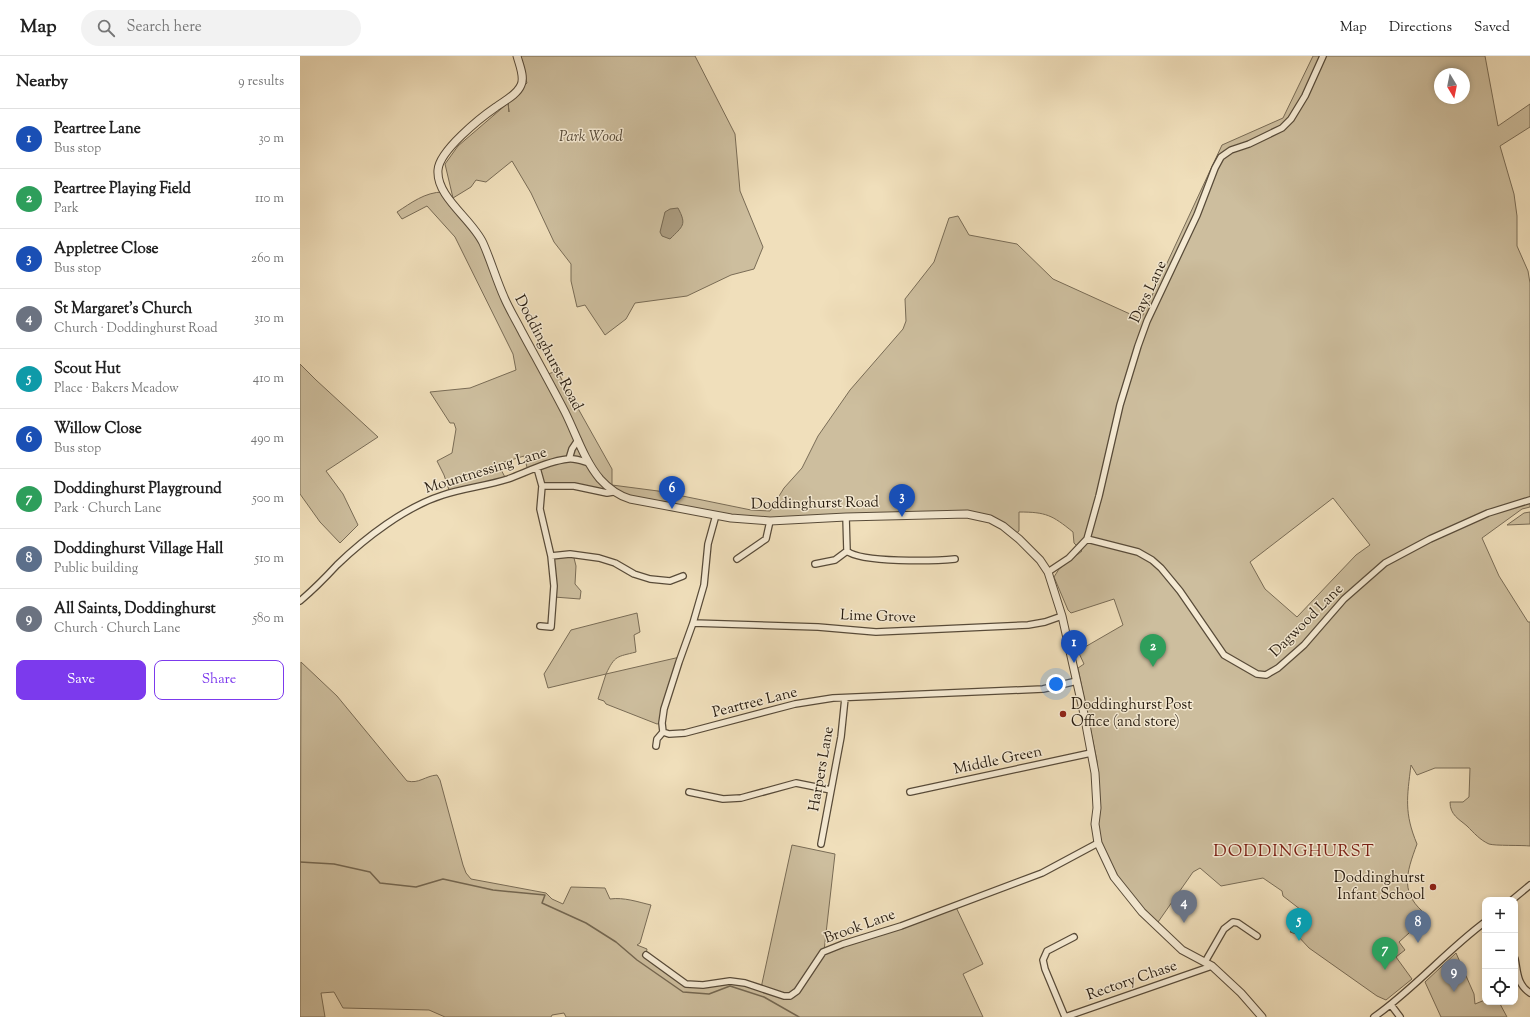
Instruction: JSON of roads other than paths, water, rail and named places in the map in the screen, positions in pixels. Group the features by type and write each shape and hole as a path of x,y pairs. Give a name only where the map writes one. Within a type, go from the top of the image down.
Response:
{"street":[{"name":"Doddinghurst Road","path":"517,56 522,77 522,85 516,92 493,109 455,142 440,161 438,170 439,183 443,192 480,238 492,263 504,297 589,463 600,478 618,495 630,499 716,515 770,521 959,514 979,516 1003,526 1019,538 1040,560 1048,572 1062,616 1077,681 1091,754 1097,795 1095,824 1098,843 1114,877 1142,912 1182,950 1212,966 1262,1017"},
{"name":"Days Lane","path":"1048,572 1069,558 1087,539 1099,496 1120,405 1138,346 1147,321 1197,215 1215,168 1221,157 1231,150 1257,141 1282,128 1291,119 1305,96 1323,56"},
{"name":"Mountnessing Lane","path":"569,459 572,449 578,440"},
{"name":"Mountnessing Lane","path":"300,601 377,531 410,510 442,495 506,479 569,459 589,463"},
{"path":"537,468 542,486 540,509 551,556 554,586 551,627 540,626"},
{"name":"Mountnessing Lane","path":"542,486 574,486 607,493 614,492"},
{"name":"Dagwood Lane","path":"1087,539 1138,552 1152,560 1161,568 1180,591 1224,655 1257,674 1266,675 1278,668 1304,645 1344,599 1384,563 1430,539 1488,513 1530,500"},
{"path":"656,746 657,739 663,732 662,723 664,709 704,585 708,544 716,515"},
{"path":"846,517 847,551"},
{"path":"737,559 766,539 770,521"},
{"path":"847,551 850,554 860,557 918,561 955,559"},
{"path":"815,564 834,560 847,551"},
{"path":"551,556 570,554 599,558 615,563 634,574 650,579 670,581 683,576"},
{"name":"Lime Grove","path":"693,623 818,627 876,632 1028,625 1045,622 1062,616"},
{"name":"Peartree Lane","path":"663,732 669,734 685,733 795,704 833,698 1043,689 1077,681"},
{"name":"Harpers Lane","path":"821,844 841,736 845,698"},
{"name":"Middle Green","path":"910,792 1091,754"},
{"path":"689,792 723,799 741,798 796,783 831,790"},
{"name":"Brook Lane","path":"646,955 686,984 703,985 730,982 745,983 784,996 790,996 796,991 827,950 901,926 1042,873 1098,843"},
{"path":"1516,897 1530,885"},
{"path":"1205,962 1224,930 1233,922 1238,923 1257,936"},
{"path":"1374,1017 1391,1005 1482,925"},
{"name":"Rectory Chase","path":"1074,937 1047,951 1043,960 1045,969 1065,1017 1212,966"},
{"path":"1517,969 1522,988 1530,993"},
{"path":"1391,1005 1400,1017"}],"waterway":[{"path":"300,862 334,864 370,872 380,883 416,887 443,879 493,890 545,895 542,903 586,923 616,942 637,960 683,992 709,994 730,986 764,997 799,1017"}],"place":[{"name":"Willow Close","path":"672,509"},
{"name":"Appletree Close","path":"902,517"},
{"name":"Peartree Lane","path":"1074,663"},
{"name":"Peartree Playing Field","path":"1153,667"},
{"name":"Doddinghurst Post Office (and store)","path":"1063,714"},
{"name":"Doddinghurst Infant School","path":"1433,887"},
{"name":"St Margaret's Church","path":"1184,923"},
{"name":"Scout Hut","path":"1299,941"},
{"name":"Doddinghurst Village Hall","path":"1418,943"},
{"name":"Doddinghurst Playground","path":"1385,970"},
{"name":"All Saints, Doddinghurst","path":"1454,992"}],"district":[{"name":"DODDINGHURST","path":"1294,852"}],"park label":[{"name":"Park Wood","path":"591,137"}]}
